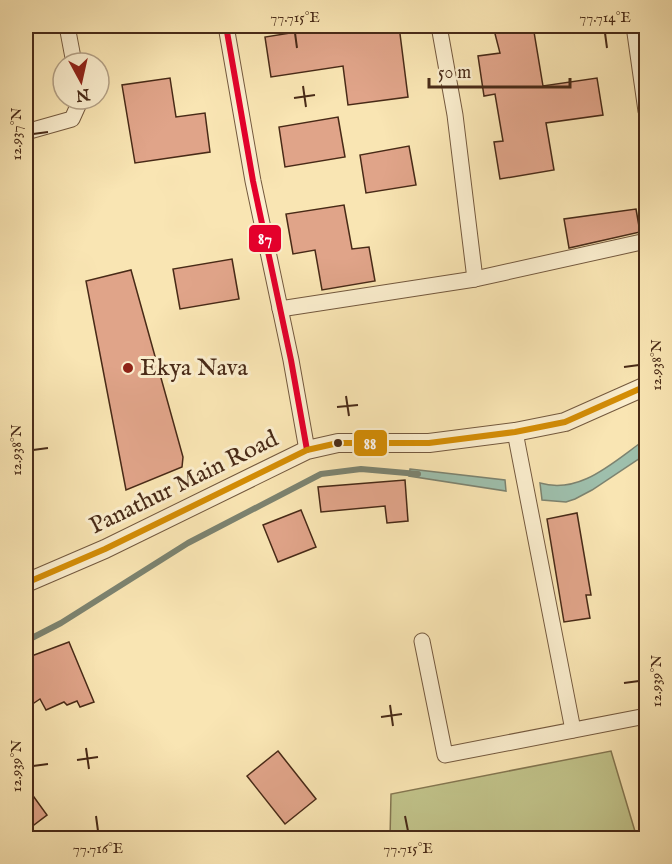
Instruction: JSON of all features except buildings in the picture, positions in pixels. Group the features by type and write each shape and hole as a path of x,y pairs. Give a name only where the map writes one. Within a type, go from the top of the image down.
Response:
{"street":[{"path":"67,26 72,51"},
{"path":"226,26 253,181 307,450"},
{"path":"439,26 455,115 475,279"},
{"path":"634,26 646,111"},
{"path":"26,132 72,119 76,111"},
{"path":"280,309 475,279 646,241"},
{"name":"Panathur Main Road","path":"26,583 105,549 307,450 338,443 429,443 515,432 565,422 646,386"},
{"path":"515,432 573,730"},
{"path":"422,641 445,755 646,716"}],"green space":[{"path":"611,751 637,838 390,838 391,794"}],"shaded area":[{"path":"646,439 646,454 592,490 566,502 542,500 540,483 555,485 583,480 609,466"},
{"path":"410,469 505,480 506,491 409,476"}],"waterway":[{"path":"26,641 61,623 188,543 321,474 361,469 418,474"}],"transit line":[{"name":"87","path":"226,26 253,181 291,360 307,450"},
{"name":"88","path":"26,583 105,549 307,450 338,443 429,443 515,432 565,422 646,386"}],"place":[{"name":"Ekya Nava","path":"128,368"}]}
